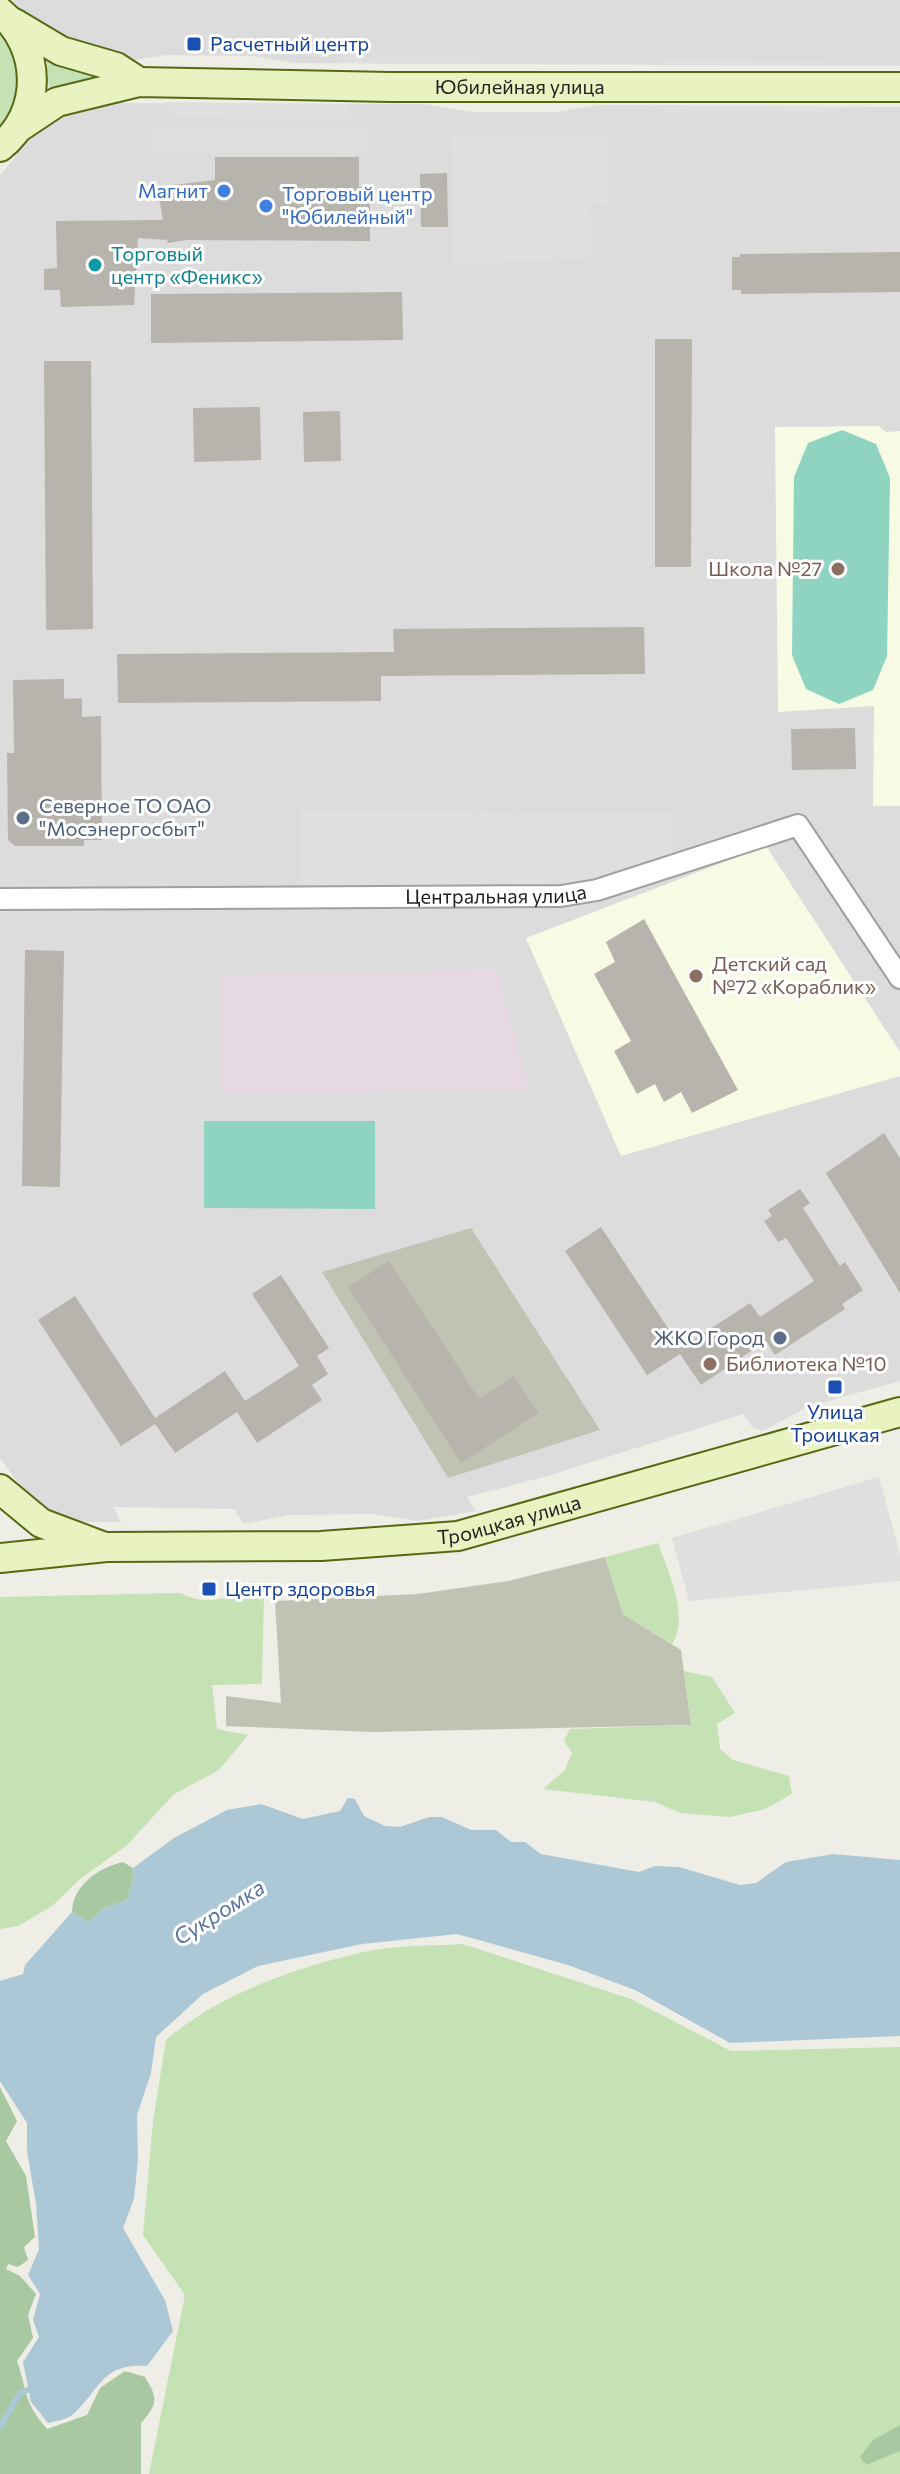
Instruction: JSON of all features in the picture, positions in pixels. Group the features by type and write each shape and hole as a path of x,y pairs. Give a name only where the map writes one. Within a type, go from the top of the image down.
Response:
{"street":[{"name":"Юбилейная улица","path":"4,15 61,51 116,67 139,82"},
{"path":"4,15 18,31 31,63 31,97 6,142"},
{"name":"Юбилейная улица","path":"6,142 57,102 139,82 390,87 900,87"},
{"name":"Центральная улица","path":"0,899 561,896 597,890 798,825 878,939 900,978"},
{"name":"Троицкая улица","path":"0,1558 106,1547 335,1546 458,1536 900,1412"},
{"name":"Троицкая улица","path":"0,1489 41,1523 106,1547"}],"shaded area":[{"path":"12,0 900,0 900,66 295,63 252,56 166,55 133,60 65,39 31,19"},
{"path":"344,56 480,57 485,64 337,63"},
{"path":"665,58 828,59 834,66 657,65"},
{"path":"165,102 346,104 355,119 171,118"},
{"path":"95,103 424,104 471,112 557,112 598,105 900,107 900,1381 807,1407 763,1431 753,1428 743,1414 548,1476 467,1497 476,1511 417,1521 372,1514 289,1515 244,1524 234,1509 113,1507 121,1522 87,1522 48,1512 27,1495 0,1458 0,175 38,130 60,114"},
{"path":"657,105 841,107 834,113 663,113"},
{"path":"151,126 368,127 368,154 151,153"},
{"path":"608,135 609,204 590,205 591,261 453,263 451,136"},
{"name":"Школа №27","path":"878,426 886,432 900,431 900,806 873,806 874,706 778,712 775,427"},
{"path":"300,810 673,811 673,857 591,883 302,888"},
{"name":"Детский сад №72 «Кораблик»","path":"766,846 900,1052 900,1076 621,1156 526,938"},
{"path":"497,971 529,1090 222,1092 222,975"},
{"path":"471,1228 600,1430 448,1478 322,1272"},
{"path":"879,1477 900,1555 900,1581 689,1601 672,1538"},
{"path":"605,1557 623,1614 681,1650 691,1725 374,1732 226,1726 226,1696 281,1703 275,1601 418,1594 508,1581"}],"green space":[{"path":"0,35 12,56 16,80 12,104 0,125"},
{"path":"47,59 110,77 49,90"},
{"name":"Школа №27","path":"842,430 876,444 890,478 887,656 873,690 839,704 806,689 792,655 794,477 808,443"},
{"path":"204,1121 375,1121 375,1209 204,1208"},
{"path":"658,1543 678,1607 677,1633 672,1644 623,1614 605,1557"},
{"path":"244,1592 264,1593 262,1684 212,1685 217,1729 248,1735 219,1770 174,1794 127,1845 79,1880 52,1906 18,1926 0,1929 0,1597 180,1593 196,1599 212,1600"},
{"path":"684,1671 712,1677 735,1713 717,1724 720,1749 733,1760 789,1776 792,1794 765,1809 730,1817 680,1813 655,1802 543,1789 565,1770 572,1753 564,1741 570,1729 691,1725"},
{"path":"123,1862 133,1868 134,1879 127,1900 105,1908 88,1922 72,1912 73,1902 88,1879"},
{"path":"463,1944 631,1999 731,2051 900,2047 900,2474 149,2474 185,2295 143,2235 153,2121 166,2040 186,2024 232,1997 308,1967 372,1950"},
{"path":"0,2087 17,2121 6,2141 26,2176 35,2237 24,2247 28,2260 18,2267 8,2264 6,2269 20,2276 36,2294 28,2315 33,2338 17,2361 27,2396 47,2429 87,2415 100,2388 125,2371 145,2377 154,2401 151,2411 141,2423 141,2474 0,2474"},
{"path":"900,2425 900,2451 866,2465 860,2457 873,2440"}],"water":[{"path":"348,1798 355,1799 364,1816 385,1826 400,1827 429,1817 442,1817 471,1830 496,1830 511,1842 525,1842 541,1854 639,1872 655,1866 679,1867 740,1885 756,1883 786,1862 833,1854 900,1860 900,2036 730,2043 635,1990 568,1965 457,1934 362,1944 258,1966 203,1994 156,2037 151,2073 137,2115 138,2160 134,2199 123,2228 165,2300 173,2331 147,2366 132,2366 110,2373 72,2415 48,2423 31,2402 23,2362 39,2337 33,2320 40,2294 28,2275 39,2249 36,2204 27,2151 27,2123 0,2081 0,1981 23,1974 25,1965 72,1912 88,1922 105,1908 127,1900 134,1879 133,1868 174,1838 227,1810 261,1804 303,1819 340,1811"}],"building":[{"path":"215,157 359,157 359,187 370,187 370,241 186,240 168,243 167,240 138,238 134,305 61,307 60,290 44,290 44,269 57,268 56,221 163,220 158,192 164,191 164,186 215,180"},
{"path":"447,173 448,227 421,227 420,174"},
{"path":"900,252 900,292 741,294 741,290 732,290 732,257 740,257 740,254"},
{"path":"402,292 403,340 151,343 151,294"},
{"path":"655,339 692,339 691,567 655,567"},
{"path":"44,361 91,361 93,629 46,630"},
{"path":"260,407 261,460 194,462 193,408"},
{"path":"340,411 341,461 304,462 303,412"},
{"path":"644,627 645,674 381,676 381,701 118,703 117,654 394,652 393,629"},
{"path":"64,679 64,699 82,698 82,717 101,716 102,840 84,840 84,846 15,846 8,840 7,753 14,753 13,680"},
{"path":"855,728 856,769 792,770 791,729"},
{"path":"644,919 738,1090 692,1113 681,1092 664,1102 655,1084 637,1094 614,1051 631,1041 594,974 615,962 606,942"},
{"path":"25,950 64,951 60,1187 22,1186"},
{"path":"884,1133 900,1158 900,1293 826,1173"},
{"path":"800,1189 810,1203 803,1208 840,1266 845,1262 863,1290 842,1304 845,1309 775,1355 766,1341 701,1385 680,1354 647,1375 565,1251 601,1227 681,1348 750,1303 760,1317 814,1281 786,1238 778,1242 764,1221 772,1216 768,1210"},
{"path":"389,1261 479,1399 514,1376 538,1413 461,1463 348,1287"},
{"path":"281,1275 329,1348 317,1356 328,1374 312,1385 322,1400 257,1443 237,1412 175,1453 155,1424 121,1446 38,1320 75,1296 155,1418 225,1371 245,1401 299,1366 252,1294"}],"waterway":[{"name":"Сукромка","path":"0,2427 20,2393 36,2387"}],"place":[{"name":"Расчетный центр","path":"194,44"},
{"name":"Магнит","path":"224,191"},
{"name":"Торговый центр \"Юбилейный\"","path":"266,206"},
{"name":"Торговый центр «Феникс»","path":"95,265"},
{"name":"Школа №27","path":"838,569"},
{"name":"Северное ТО ОАО \"Мосэнергосбыт\"","path":"23,818"},
{"name":"Детский сад №72 «Кораблик»","path":"696,976"},
{"name":"ЖКО Город","path":"780,1338"},
{"name":"Библиотека №10","path":"710,1364"},
{"name":"Улица Троицкая","path":"835,1387"},
{"name":"Центр здоровья","path":"209,1589"}]}
